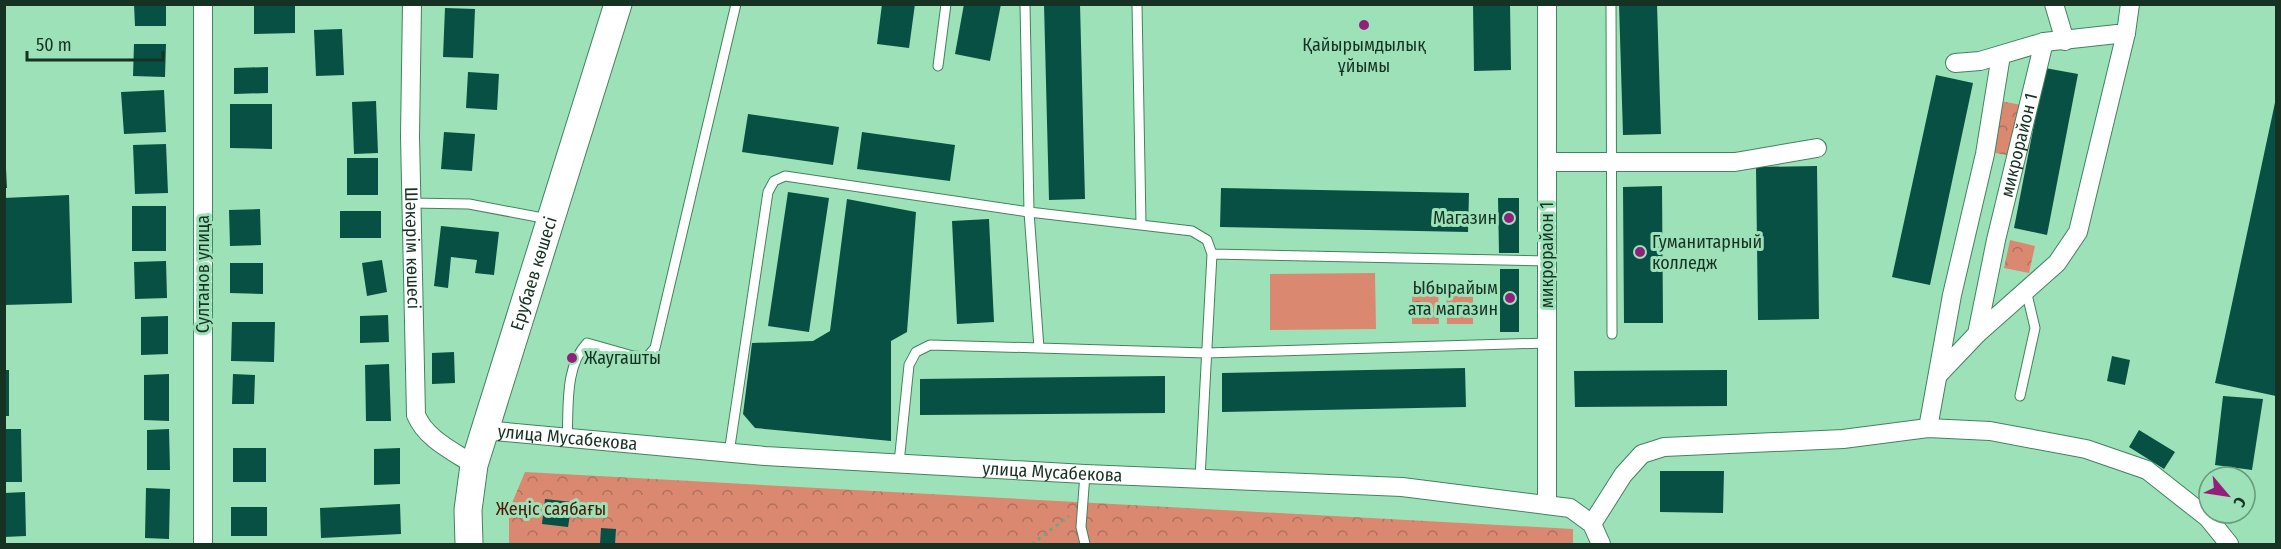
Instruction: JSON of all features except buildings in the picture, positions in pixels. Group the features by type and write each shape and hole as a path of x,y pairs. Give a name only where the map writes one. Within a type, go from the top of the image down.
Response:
{"main road":[{"name":"Ерубаев көшесі","path":"469,544 468,510 474,465 618,4"}],"street":[{"name":"Султанов улица","path":"203,4 203,544"},
{"name":"Шәкәрім көшесі","path":"412,4 411,203 416,415 421,427 431,436 474,465"},
{"name":"микрорайон 1","path":"1546,4 1547,505"},
{"path":"2055,4 2065,41"},
{"path":"1937,377 1977,334 2057,263 2078,232 2126,33 2130,4"},
{"path":"1955,63 2001,55 2044,42 2126,33"},
{"name":"микрорайон 1","path":"1977,334 1996,240 2044,42"},
{"path":"1928,428 1952,295 1985,154 2001,55"},
{"path":"1547,162 1735,162 1818,148"},
{"path":"1601,544 1592,524 1623,475 1642,454 1664,447 1843,439 1928,428 1990,431 2086,449 2147,470 2208,518 2229,544"},
{"name":"улица Мусабекова","path":"484,430 729,453 1085,474 1402,488 1570,508 1592,524"}],"lane":[{"path":"567,439 572,369 587,343 633,356 647,357 656,348 736,4"},
{"path":"938,66 946,4"},
{"path":"1025,4 1029,212 1039,348"},
{"path":"1137,4 1141,224"},
{"path":"1611,4 1612,334"},
{"path":"729,453 768,192 774,181 785,176 1029,212 1192,231 1207,240 1212,254 1200,478"},
{"path":"411,203 469,204 550,220"},
{"path":"1212,254 1547,261"},
{"path":"2020,396 2035,328 2026,290"},
{"path":"899,463 909,365 916,352 930,345 1206,353 1547,343"},
{"path":"1084,544 1081,527 1085,474"}],"path":[{"path":"1032,544 1082,505"}],"green space":[{"path":"2000,101 2022,105 2012,156 1990,152"},
{"path":"2010,240 2035,246 2029,273 2004,268"},
{"path":"1375,273 1376,329 1270,330 1270,274"},
{"path":"1412,285 1438,285 1439,324 1412,324"},
{"path":"1446,285 1473,285 1473,324 1447,324"},
{"name":"Жеңіс саябағы","path":"525,472 1573,529 1573,544 509,544 509,510"}],"place":[{"name":"Қайырымдылық ұйымы","path":"1364,25"},
{"name":"Магазин","path":"1509,218"},
{"name":"Гуманитарный колледж","path":"1640,252"},
{"name":"Ыбырайым ата магазин","path":"1510,298"},
{"name":"Жаугашты","path":"572,358"}]}
